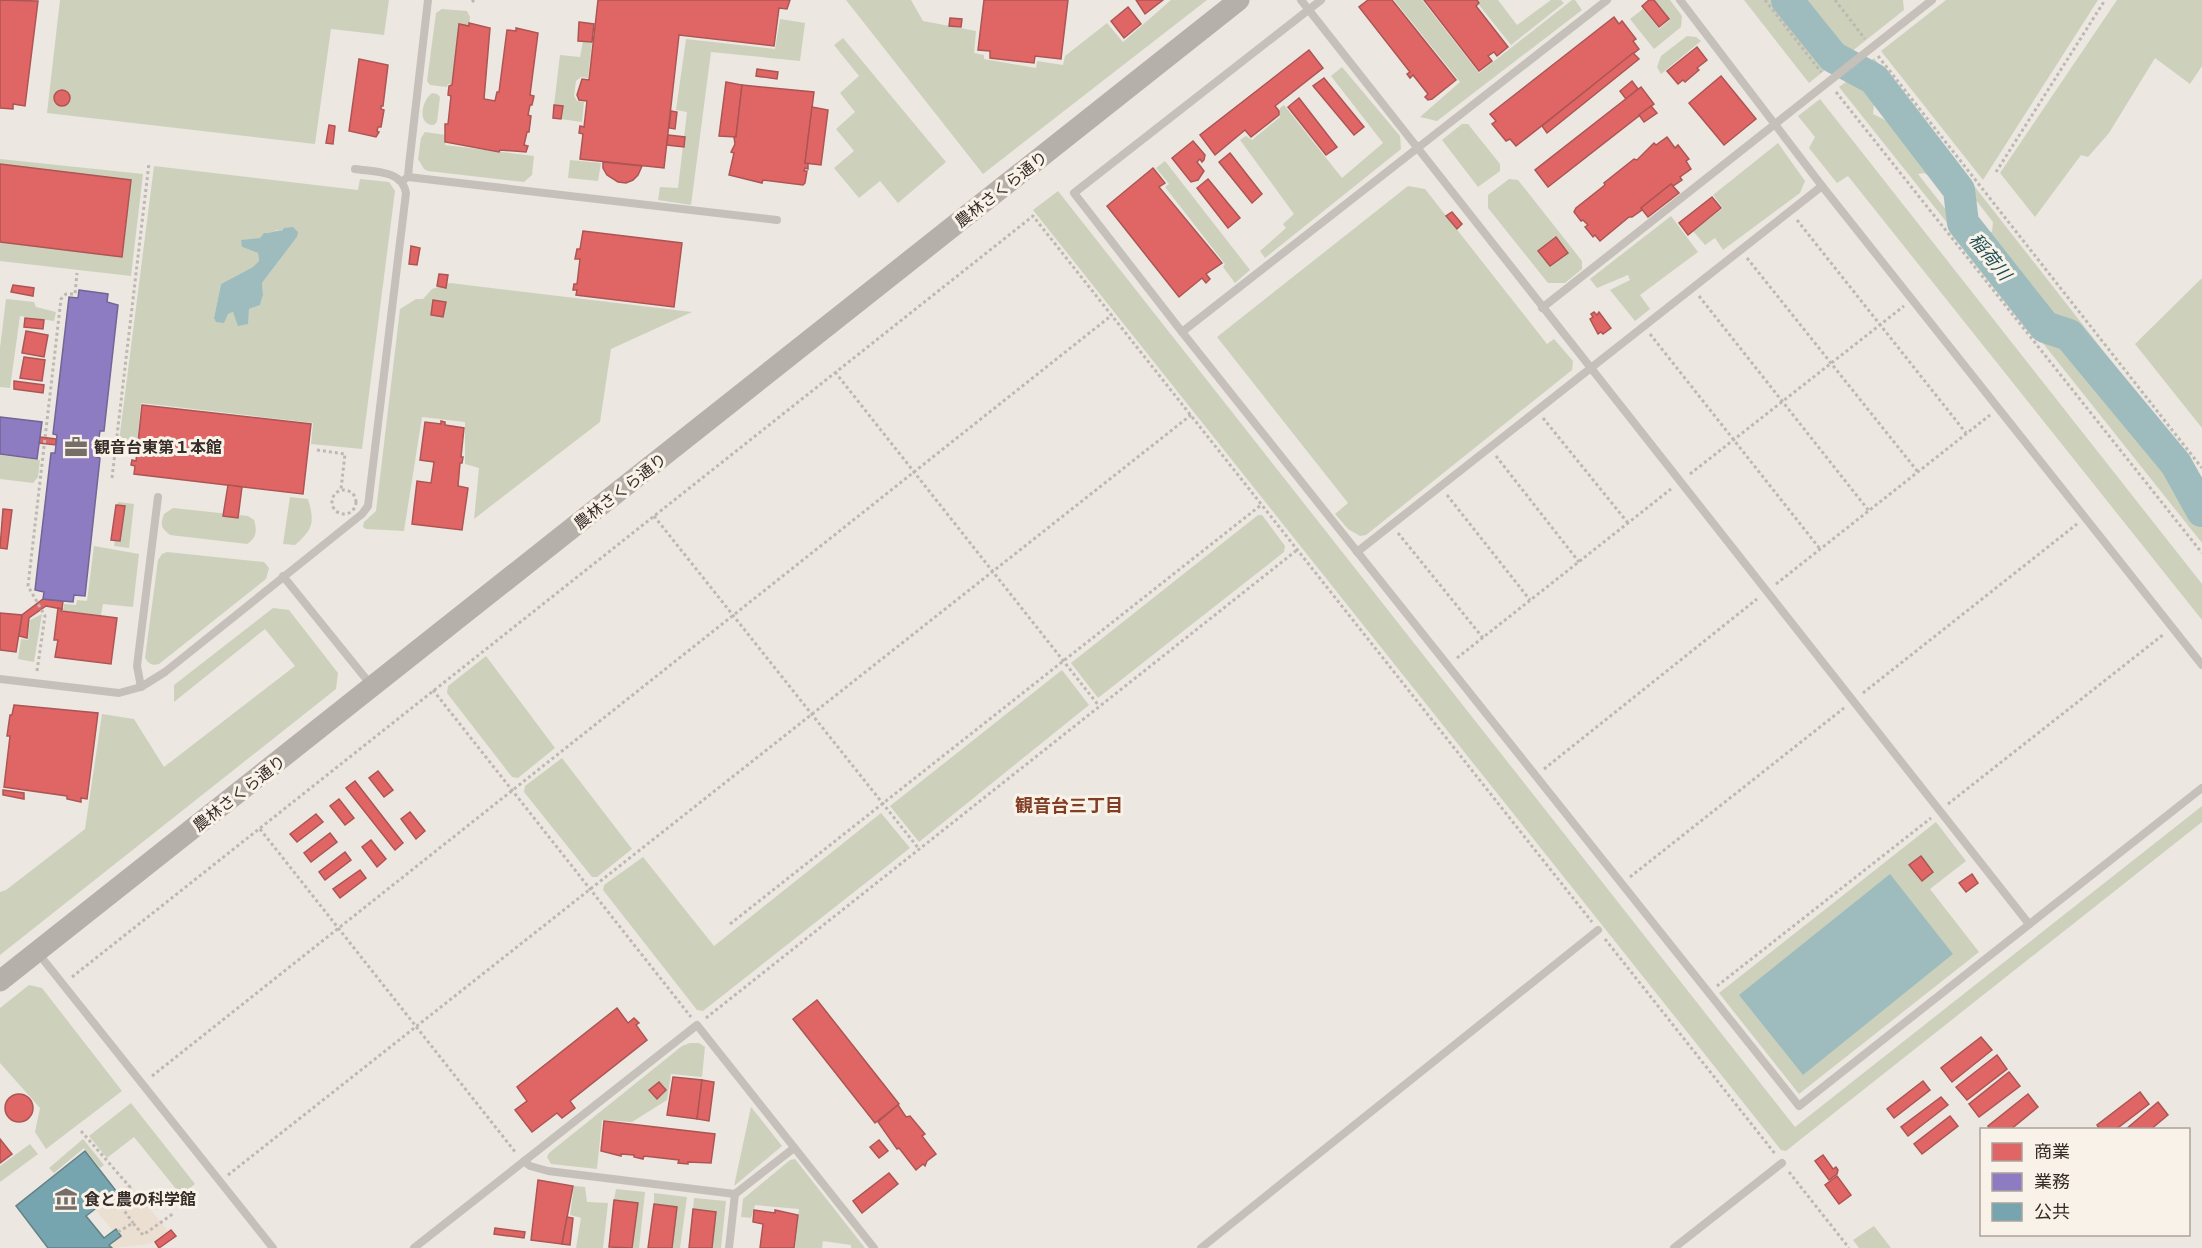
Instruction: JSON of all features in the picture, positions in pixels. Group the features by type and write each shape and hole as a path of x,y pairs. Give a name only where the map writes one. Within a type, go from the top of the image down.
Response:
{"street":[{"name":"農林さくら通り","path":"0,981 1239,0"}],"lane":[{"path":"0,679 119,693 141,687 165,672 362,514 368,506 428,0"},
{"path":"1301,0 2029,924"},
{"path":"1321,0 1074,193 1182,332 1799,1106 2202,788"},
{"path":"1182,332 1607,0"},
{"path":"1680,0 1777,124 1822,186 2202,665"},
{"path":"1542,308 1932,0"},
{"path":"355,169 405,179 777,220"},
{"path":"1357,552 1822,186"},
{"path":"141,687 137,666 158,497"},
{"path":"283,576 373,687"},
{"path":"1201,1248 1598,930"},
{"path":"37,952 273,1248"},
{"path":"414,1248 697,1025 874,1248"},
{"path":"524,1161 530,1166 548,1171 735,1194 794,1148"},
{"path":"1674,1248 1782,1163"},
{"path":"729,1248 735,1194"}],"path":[{"path":"1765,0 1831,80 2202,552"},
{"path":"1834,0 1870,49 2202,468"},
{"path":"1996,172 2105,0"},
{"path":"112,478 149,163"},
{"path":"1790,211 1966,434"},
{"path":"63,984 1033,216 1849,1248"},
{"path":"1741,250 1918,472"},
{"path":"37,673 45,616 28,586 61,298 66,294 75,294 77,273"},
{"path":"1692,288 1869,511"},
{"path":"142,1084 1112,315"},
{"path":"1643,326 1821,549"},
{"path":"835,372 1099,706"},
{"path":"1537,410 1628,523"},
{"path":"220,1182 1191,415"},
{"path":"1489,447 1579,562"},
{"path":"317,450 345,454 341,490 332,498 332,506 337,512 348,514 355,508 356,500 352,493 341,490"},
{"path":"1441,486 1531,600"},
{"path":"730,924 1261,505"},
{"path":"654,516 919,849"},
{"path":"1392,525 1483,638"},
{"path":"434,690 697,1025 1297,550"},
{"path":"260,828 524,1161"},
{"path":"81,1131 130,1187 116,1199 143,1235 174,1213"},
{"path":"118,1232 133,1223"}],"green space":[{"path":"60,0 389,0 384,35 331,29 315,144 47,113"},
{"path":"846,0 911,0 923,21 976,31 974,53 984,55 984,59 1036,68 1037,61 1063,65 1065,56 1107,23 1123,42 1171,0 1207,0 983,174"},
{"path":"1394,0 1422,0 1479,73 1572,0 1575,0 1582,10 1437,121 1420,117 1460,82"},
{"path":"1475,0 1498,0 1517,25 1551,0 1561,0 1564,3 1511,45"},
{"path":"1655,0 1670,0 1682,16 1681,27 1654,49 1630,19 1643,9 1659,29 1670,20"},
{"path":"1744,0 1775,0 1823,62 1824,71 1809,83"},
{"path":"1804,0 1903,0 1904,10 1846,56"},
{"path":"1946,0 2098,0 1983,180 1881,51"},
{"path":"2117,0 2202,0 2202,66 2190,84 2155,58 2109,133 2088,157 2081,155 2035,217 2000,173"},
{"path":"442,9 467,11 470,17 469,26 459,24 452,85 448,84 447,87 430,85 427,81 436,13"},
{"path":"780,19 805,23 800,61 711,52 691,205 658,200 660,187 678,188 687,112 676,110 686,39 775,49"},
{"path":"1687,36 1696,37 1701,41 1661,74 1657,67 1661,56"},
{"path":"843,38 946,162 898,203 880,181 859,198 834,168 854,151 836,129 855,112 840,93 859,76 834,45"},
{"path":"583,41 592,42 588,78 581,77 576,81 574,96 577,101 584,102 582,122 561,119 563,106 554,105 560,55 580,57"},
{"path":"1874,58 2202,477 2202,496 2184,462 2072,325 2051,324 1968,220 1971,216 1983,230 1992,232 1993,222 1877,74 1864,66"},
{"path":"1342,67 1400,136 1401,149 1265,258 1260,251 1286,228 1283,224 1294,214 1240,140 1246,136 1252,140 1280,117 1280,108 1284,105 1342,178 1383,143 1331,76"},
{"path":"1850,79 1865,82 1875,94 1873,114 1895,125 1948,187 1924,173 1918,174 2048,340 2064,346 2162,459 2172,484 2202,520 2202,543 1839,87"},
{"path":"432,93 440,97 437,122 434,125 425,121 422,112 428,96"},
{"path":"1820,99 2202,584 2202,620 1848,176 1837,183 1809,148 1815,137 1798,116"},
{"path":"1462,124 1468,124 1500,164 1500,171 1478,187 1442,140"},
{"path":"425,132 446,135 445,145 534,156 532,175 524,182 428,171 418,159 421,138"},
{"path":"1778,143 1805,181 1800,193 1723,250 1715,238 1705,245 1693,231 1723,208 1713,195"},
{"path":"0,159 143,174 131,276 0,261 0,242 122,256 131,180 0,164"},
{"path":"570,160 601,163 598,181 568,178"},
{"path":"1165,161 1250,270 1235,283 1223,267 1225,264 1165,187 1169,184 1156,168"},
{"path":"154,166 358,190 360,179 389,182 395,191 362,449 311,444 313,423 141,403 137,443 119,441","holes":["277,230 297,237 262,283 263,295 260,305 249,309 248,316 235,315 233,312 214,318 221,284 254,267 259,261 258,253 242,247"]},
{"path":"1509,179 1518,180 1582,261 1582,269 1565,283 1548,283 1488,208 1488,195"},
{"path":"1408,186 1425,189 1547,344 1554,339 1573,361 1572,370 1366,535 1360,536 1348,529 1335,514 1348,503 1217,337"},
{"path":"1058,191 1795,1127 2202,806 2202,822 1786,1151 1781,1150 1033,210"},
{"path":"1671,216 1698,252 1640,295 1650,309 1635,321 1610,290 1630,280 1628,275 1597,288 1590,279"},
{"path":"2202,278 2202,428 2135,344"},
{"path":"450,283 692,312 611,349 600,422 474,519 479,468 465,464 465,422 422,417 404,531 366,529 363,527 364,522 376,511 400,309 416,299 423,299 432,289"},
{"path":"6,299 34,302 36,307 56,312 54,321 20,316 10,388 0,387 0,348"},
{"path":"0,455 40,460 38,477 33,483 0,479"},
{"path":"290,497 308,499 312,520 309,530 295,545 283,544"},
{"path":"118,502 134,504 129,548 114,546 115,540 120,541 125,506 117,505"},
{"path":"173,508 248,516 254,520 255,534 247,544 170,535 163,528 162,521 164,514"},
{"path":"1258,515 1262,515 1285,546 1284,552 1098,698 1071,663"},
{"path":"94,546 139,554 133,607 103,604 101,615 63,611 64,604 76,605 77,600 87,601"},
{"path":"167,552 264,562 269,568 266,579 159,664 153,665 145,658 158,560 162,554"},
{"path":"273,608 289,610 338,673 336,689 0,955 0,892 6,890 85,829 102,714 134,719 164,767 295,666 265,629 174,702 174,685"},
{"path":"42,614 34,662 18,659 21,639 28,640 30,620"},
{"path":"486,656 555,748 518,778 512,777 447,693 448,686"},
{"path":"1062,670 1089,705 919,842 890,806"},
{"path":"562,758 632,849 597,877 592,877 524,792 525,786"},
{"path":"881,813 910,848 703,1011 697,1010 603,890 604,885 643,857 714,946"},
{"path":"1936,822 1966,861 1930,889 1979,952 1799,1094 1719,993"},
{"path":"29,985 42,988 122,1091 46,1149 35,1132 40,1108 0,1063 0,1008"},
{"path":"699,1043 705,1047 702,1077 671,1074 667,1100 632,1122 602,1120 597,1169 551,1164 547,1157 549,1153 682,1046"},
{"path":"131,1103 195,1184 181,1195 134,1137 107,1158 89,1136"},
{"path":"751,1107 782,1146 734,1186"},
{"path":"83,1139 104,1165 100,1168 84,1148 54,1173 49,1168"},
{"path":"30,1144 38,1154 0,1182 0,1166"},
{"path":"795,1159 865,1248 851,1248 851,1245 823,1241 822,1248 795,1248 799,1209 755,1205 751,1218 741,1217 743,1199 790,1160"},
{"path":"574,1186 585,1187 587,1202 608,1203 603,1248 576,1248 581,1218 570,1215"},
{"path":"616,1189 645,1192 639,1248 632,1248 638,1203 614,1200"},
{"path":"654,1193 687,1197 680,1248 672,1248 677,1207 654,1204"},
{"path":"694,1198 726,1201 721,1248 712,1248 716,1212 693,1209"},
{"path":"1874,1226 1891,1248 1859,1248 1853,1240"}],"shaded area":[{"path":"129,1184 168,1231 150,1244 112,1248 109,1245 121,1235 116,1230 113,1231 95,1209"}],"water":[{"path":"293,227 298,232 297,237 262,283 263,295 260,305 249,309 248,324 238,326 233,312 228,314 224,323 216,322 214,318 221,284 253,267 259,261 258,253 242,247 241,240 260,238 264,233"},
{"path":"1890,874 1953,954 1803,1075 1739,995"}],"building: 商業":[{"path":"0,0 38,1 25,106 13,104 13,109 0,108"},
{"path":"598,0 790,0 787,9 779,8 774,46 679,35 664,168 580,159 583,134 579,133 580,126 584,127 587,101 579,100 577,95 582,79 589,80"},
{"path":"984,0 1068,0 1061,59 1035,56 1034,63 990,58 990,51 978,50"},
{"path":"1136,0 1163,0 1145,14"},
{"path":"1368,0 1392,0 1456,80 1428,100 1425,97 1428,94 1413,75 1410,78 1407,74 1410,72 1359,7"},
{"path":"1424,0 1477,0 1479,3 1476,6 1508,47 1497,56 1494,52 1488,56 1492,61 1479,71"},
{"path":"1649,0 1654,0 1669,19 1659,27 1642,6"},
{"path":"1128,7 1141,24 1124,38 1111,21"},
{"path":"1614,17 1619,24 1622,21 1636,39 1633,41 1639,49 1516,146 1510,139 1506,141 1492,124 1496,121 1490,114"},
{"path":"950,18 962,19 961,27 949,26"},
{"path":"579,22 594,24 592,42 578,41"},
{"path":"469,23 490,28 484,99 495,101 497,92 499,92 507,30 516,31 516,28 538,33 530,95 534,96 528,115 531,116 529,132 527,132 524,145 528,146 526,152 500,150 499,152 445,142 445,124 448,124 451,96 448,95 449,86 452,85 459,24 469,26"},
{"path":"1697,47 1707,60 1685,82 1683,80 1678,84 1667,71"},
{"path":"1309,50 1323,68 1275,106 1279,115 1251,137 1245,130 1215,155 1200,135"},
{"path":"1633,53 1639,59 1547,133 1542,126"},
{"path":"359,59 388,65 383,106 381,106 384,110 381,127 378,127 379,132 376,137 349,131"},
{"path":"757,69 778,72 777,79 756,76"},
{"path":"1721,76 1756,119 1724,145 1689,103"},
{"path":"1324,78 1364,127 1354,135 1313,86"},
{"path":"1632,81 1638,89 1626,99 1620,91"},
{"path":"726,82 742,85 736,137 719,136"},
{"path":"742,85 814,92 805,163 808,163 808,169 805,168 804,171 807,171 803,185 763,180 762,183 729,175 734,153 731,152 735,144 734,137 736,137"},
{"path":"1641,87 1654,104 1548,187 1535,170"},
{"path":"59,90 65,90 70,98 68,104 59,106 54,101 54,95"},
{"path":"1299,98 1337,147 1326,155 1288,107"},
{"path":"554,105 563,106 561,119 553,118"},
{"path":"1651,106 1657,113 1644,122 1639,115"},
{"path":"812,107 828,110 821,165 805,163"},
{"path":"671,111 677,112 675,129 669,128"},
{"path":"329,125 335,126 333,144 326,143"},
{"path":"668,135 685,137 684,147 667,145"},
{"path":"1667,137 1675,148 1678,145 1689,159 1686,161 1691,169 1680,177 1682,180 1673,186 1671,184 1641,208 1642,210 1629,217 1600,241 1595,235 1593,237 1585,227 1588,225 1583,220 1581,221 1574,212 1576,208 1634,159 1637,160 1654,143 1656,145"},
{"path":"1193,141 1205,155 1202,162 1200,159 1197,162 1204,171 1198,180 1191,182 1172,158"},
{"path":"1230,153 1262,194 1252,203 1219,162"},
{"path":"603,162 642,166 638,175 626,183 618,182 607,175"},
{"path":"0,164 131,180 122,257 0,242"},
{"path":"1153,168 1165,183 1159,187 1222,263 1206,274 1210,279 1206,283 1202,278 1179,297 1107,206"},
{"path":"1208,179 1240,218 1228,228 1197,188"},
{"path":"1671,184 1679,193 1648,217 1641,208"},
{"path":"1712,197 1721,208 1688,235 1679,223"},
{"path":"1452,212 1462,224 1457,229 1446,216"},
{"path":"583,231 682,243 674,307 576,295 577,290 573,290 574,284 577,284 580,259 575,259 577,249 580,249"},
{"path":"1556,237 1568,253 1550,266 1538,251"},
{"path":"411,246 420,248 417,265 409,264"},
{"path":"439,274 448,275 446,288 437,286"},
{"path":"13,285 34,288 33,296 11,292"},
{"path":"433,300 446,302 443,317 431,315"},
{"path":"1594,312 1597,315 1599,312 1611,328 1603,334 1601,332 1598,334 1590,319"},
{"path":"25,318 44,320 43,329 24,327"},
{"path":"26,331 48,335 44,357 22,353"},
{"path":"24,357 45,360 42,381 20,378"},
{"path":"14,381 44,385 43,393 14,389"},
{"path":"142,405 311,424 303,494 134,474 135,466 131,465 132,460 136,461"},
{"path":"441,421 445,422 445,425 464,428 461,457 463,457 460,463 458,486 468,488 462,530 412,524 417,481 431,483 434,462 420,460 425,422 441,424"},
{"path":"40,437 56,439 56,445 39,443"},
{"path":"98,441 138,445 137,453 97,448"},
{"path":"228,485 242,487 238,518 223,516"},
{"path":"116,505 125,506 120,541 111,540"},
{"path":"3,509 12,510 7,549 0,548"},
{"path":"43,599 63,601 62,609 46,606 29,618 27,638 19,636 22,615"},
{"path":"58,608 62,609 61,611 117,618 111,664 55,657 58,640 54,640"},
{"path":"0,613 22,615 16,652 0,650"},
{"path":"14,705 98,713 87,799 81,798 81,802 67,799 67,796 4,787 10,736 7,736"},
{"path":"378,771 393,790 384,797 369,778"},
{"path":"355,781 403,843 395,850 346,788"},
{"path":"3,790 24,793 24,799 3,795"},
{"path":"339,799 354,818 345,825 330,806"},
{"path":"410,812 425,831 416,839 401,819"},
{"path":"316,814 323,822 297,842 290,834"},
{"path":"330,833 337,842 311,862 304,853"},
{"path":"371,840 386,859 377,867 362,847"},
{"path":"345,852 351,860 325,880 319,872"},
{"path":"1921,856 1933,872 1922,881 1909,865"},
{"path":"360,870 366,878 340,898 333,889"},
{"path":"1972,874 1978,883 1966,892 1959,883"},
{"path":"817,1000 899,1104 875,1123 793,1019"},
{"path":"617,1008 628,1023 634,1018 639,1023 636,1025 647,1040 570,1101 575,1108 562,1118 557,1113 532,1132 515,1110 527,1101 517,1087"},
{"path":"1981,1037 1992,1050 1952,1082 1941,1068"},
{"path":"1997,1055 2007,1069 1967,1100 1956,1087"},
{"path":"2009,1072 2020,1086 1979,1117 1969,1104"},
{"path":"673,1077 702,1080 697,1119 667,1115"},
{"path":"702,1080 714,1082 709,1121 697,1119"},
{"path":"1923,1081 1930,1090 1894,1118 1887,1109"},
{"path":"659,1082 666,1090 657,1099 649,1090"},
{"path":"2140,1092 2149,1104 2118,1128 2099,1128 2097,1125"},
{"path":"19,1094 29,1098 33,1108 29,1118 19,1122 9,1118 5,1108 9,1098"},
{"path":"2028,1094 2038,1107 2012,1128 1989,1128 1988,1126"},
{"path":"1941,1097 1948,1105 1908,1136 1901,1127"},
{"path":"2158,1102 2168,1115 2152,1128 2127,1128"},
{"path":"898,1105 906,1117 910,1116 925,1134 922,1136 936,1154 927,1161 925,1166 923,1164 916,1170 899,1148 897,1149 878,1122"},
{"path":"1950,1116 1958,1126 1922,1154 1914,1144"},
{"path":"604,1121 715,1134 711,1163 678,1163 679,1160 644,1156 643,1159 634,1157 634,1155 621,1154 621,1156 601,1151"},
{"path":"0,1139 12,1154 0,1163"},
{"path":"879,1140 888,1151 879,1158 870,1147"},
{"path":"1823,1155 1833,1169 1836,1167 1838,1170 1837,1174 1829,1180 1815,1161"},
{"path":"889,1173 898,1184 862,1213 853,1201"},
{"path":"1837,1176 1851,1195 1839,1204 1825,1185"},
{"path":"538,1180 573,1186 562,1244 531,1240"},
{"path":"614,1200 638,1203 632,1248 609,1247"},
{"path":"654,1204 677,1207 672,1248 648,1248"},
{"path":"693,1209 716,1212 712,1248 689,1248"},
{"path":"754,1210 775,1213 775,1210 798,1215 794,1248 760,1248 763,1224 753,1222"},
{"path":"567,1217 573,1218 570,1245 562,1244"},
{"path":"495,1228 525,1232 524,1238 494,1234"},
{"path":"171,1230 176,1236 159,1248 155,1242"}],"building: 業務":[{"name":"観音台東第１本館","path":"79,290 108,294 107,302 118,305 104,431 100,431 96,457 100,458 85,596 74,595 73,602 43,599 44,592 35,590 51,453 55,453 56,445 57,435 53,434 69,297 78,298"},
{"path":"0,417 42,422 37,459 0,454"}],"building: 公共":[{"name":"食と農の科学館","path":"85,1151 117,1192 86,1216 104,1238 116,1229 121,1236 109,1245 112,1248 48,1248 16,1206"}],"waterway":[{"name":"稲荷川","path":"1787,0 1833,57 1874,79 1959,190 1963,223 2045,327 2069,335 2176,464 2202,511"}],"place":[{"name":"観音台東第１本館","path":"76,447"},
{"name":"食と農の科学館","path":"66,1199"}],"district":[{"name":"観音台三丁目","path":"1069,806"}]}
